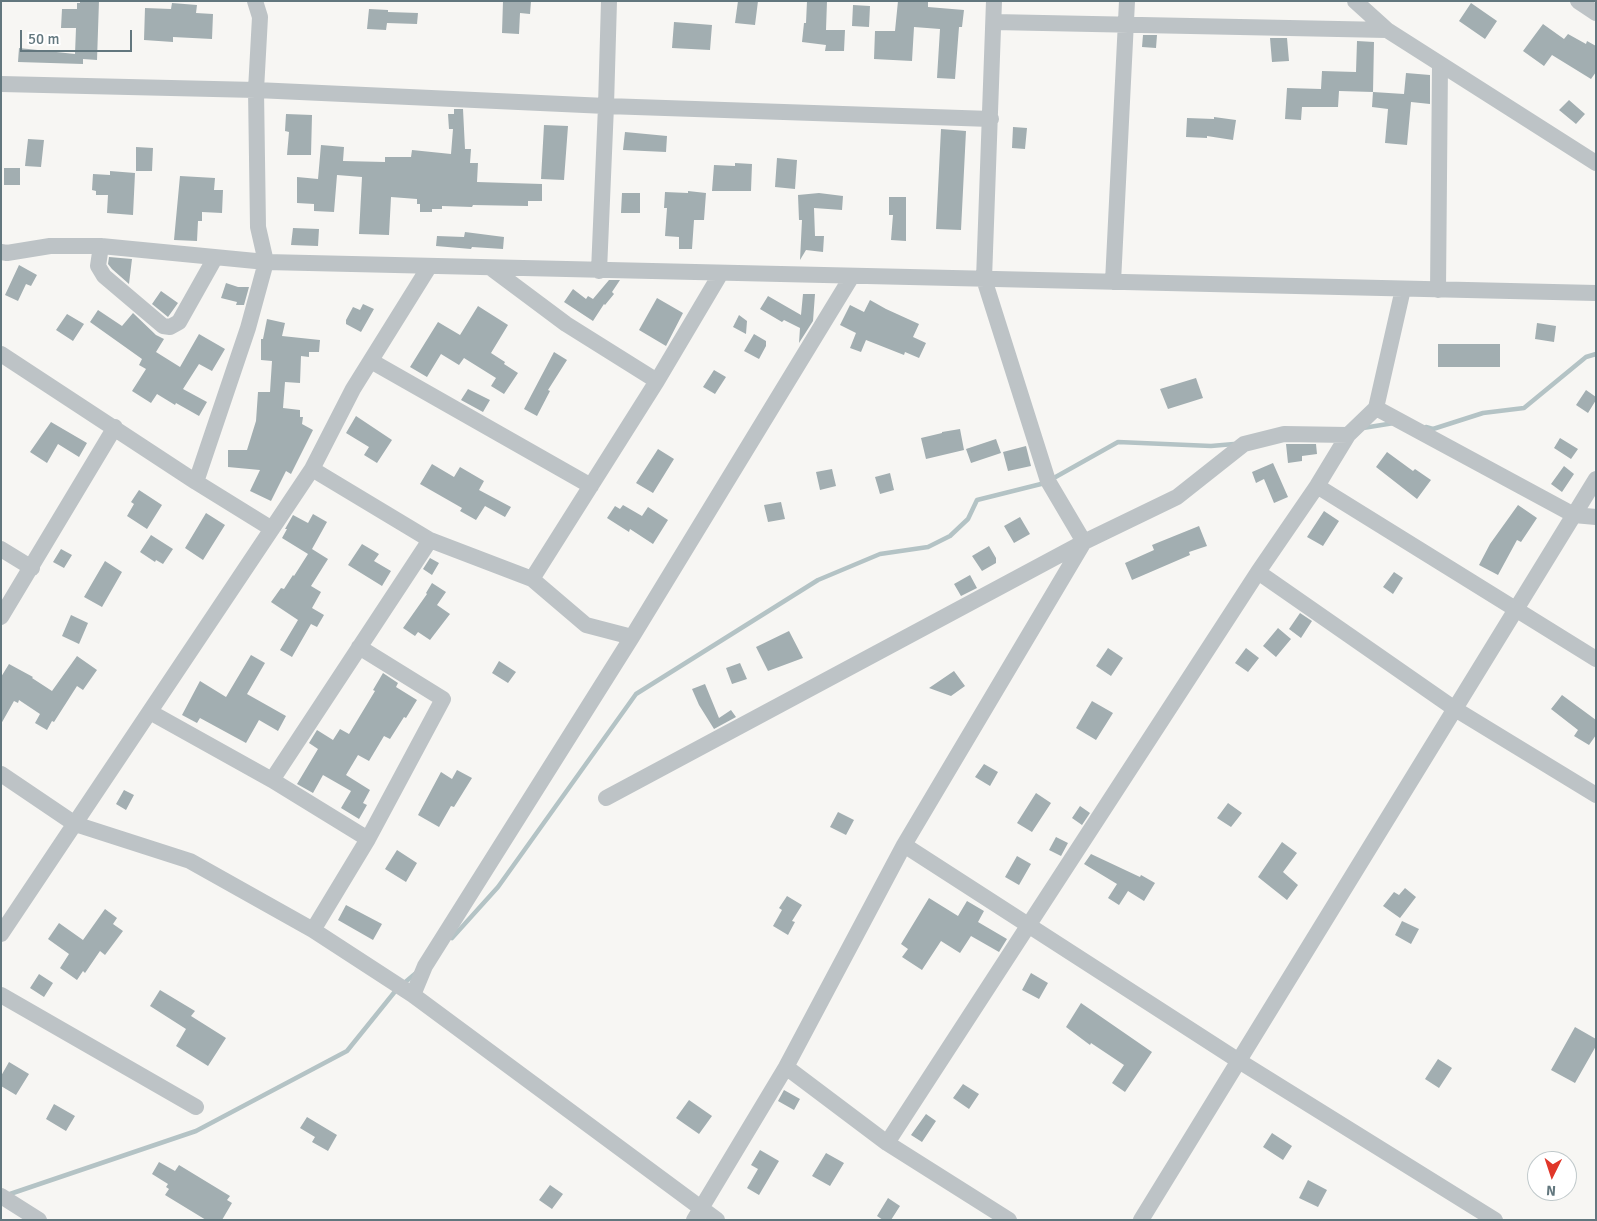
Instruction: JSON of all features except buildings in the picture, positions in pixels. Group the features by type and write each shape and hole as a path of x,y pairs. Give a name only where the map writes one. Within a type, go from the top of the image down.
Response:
{"street":[{"path":"196,482 248,328 266,262 258,227 256,90 260,18 255,1"},
{"path":"599,270 609,1"},
{"path":"994,1 984,279 1048,481 1084,542"},
{"path":"1113,282 1127,1"},
{"path":"1355,1 1386,30 1596,163"},
{"path":"1578,1 1596,13"},
{"path":"994,22 1386,30"},
{"path":"1438,290 1440,64"},
{"path":"1,84 256,90 606,106 991,119"},
{"path":"1,252 7,253 50,246 101,246 266,262 1596,293"},
{"path":"101,246 98,266 104,276 163,326 170,327 179,322 215,258"},
{"path":"1,934 312,469 353,389 429,267"},
{"path":"491,268 566,324 657,381"},
{"path":"532,579 657,381 721,273"},
{"path":"414,995 425,966 632,637 852,276"},
{"path":"887,1143 1258,572 1317,486 1348,435 1376,408 1403,289"},
{"path":"1,354 196,482 272,529"},
{"path":"371,361 591,486"},
{"path":"1376,408 1574,514 1596,517"},
{"path":"1,617 32,568 114,427"},
{"path":"606,798 1084,542 1177,497 1244,444 1284,434 1348,435"},
{"path":"312,469 430,540 532,579 586,626 632,637"},
{"path":"1141,1220 1596,479"},
{"path":"1317,486 1596,659"},
{"path":"272,780 430,540"},
{"path":"698,1214 786,1067 904,845 1084,542"},
{"path":"1,549 32,568"},
{"path":"1258,572 1456,709 1596,795"},
{"path":"313,930 368,838 443,699 359,648"},
{"path":"150,712 272,780 368,838"},
{"path":"1,774 75,824 190,861 313,930 414,995 698,1214 717,1220"},
{"path":"904,845 1239,1061 1495,1220"},
{"path":"1,995 196,1108"},
{"path":"786,1067 887,1143 1009,1220"},
{"path":"1,1196 40,1220"}],"waterway":[{"path":"1426,427 1433,429 1483,413 1524,408 1586,357 1596,354"},
{"path":"1363,428 1394,423"},
{"path":"1052,479 1118,442 1211,446 1234,444"},
{"path":"452,938 498,887 636,694 818,580 880,554 928,547 950,536 968,519 977,500 1045,483"},
{"path":"403,984 416,973"},
{"path":"7,1195 196,1131 347,1051 397,989"}]}
